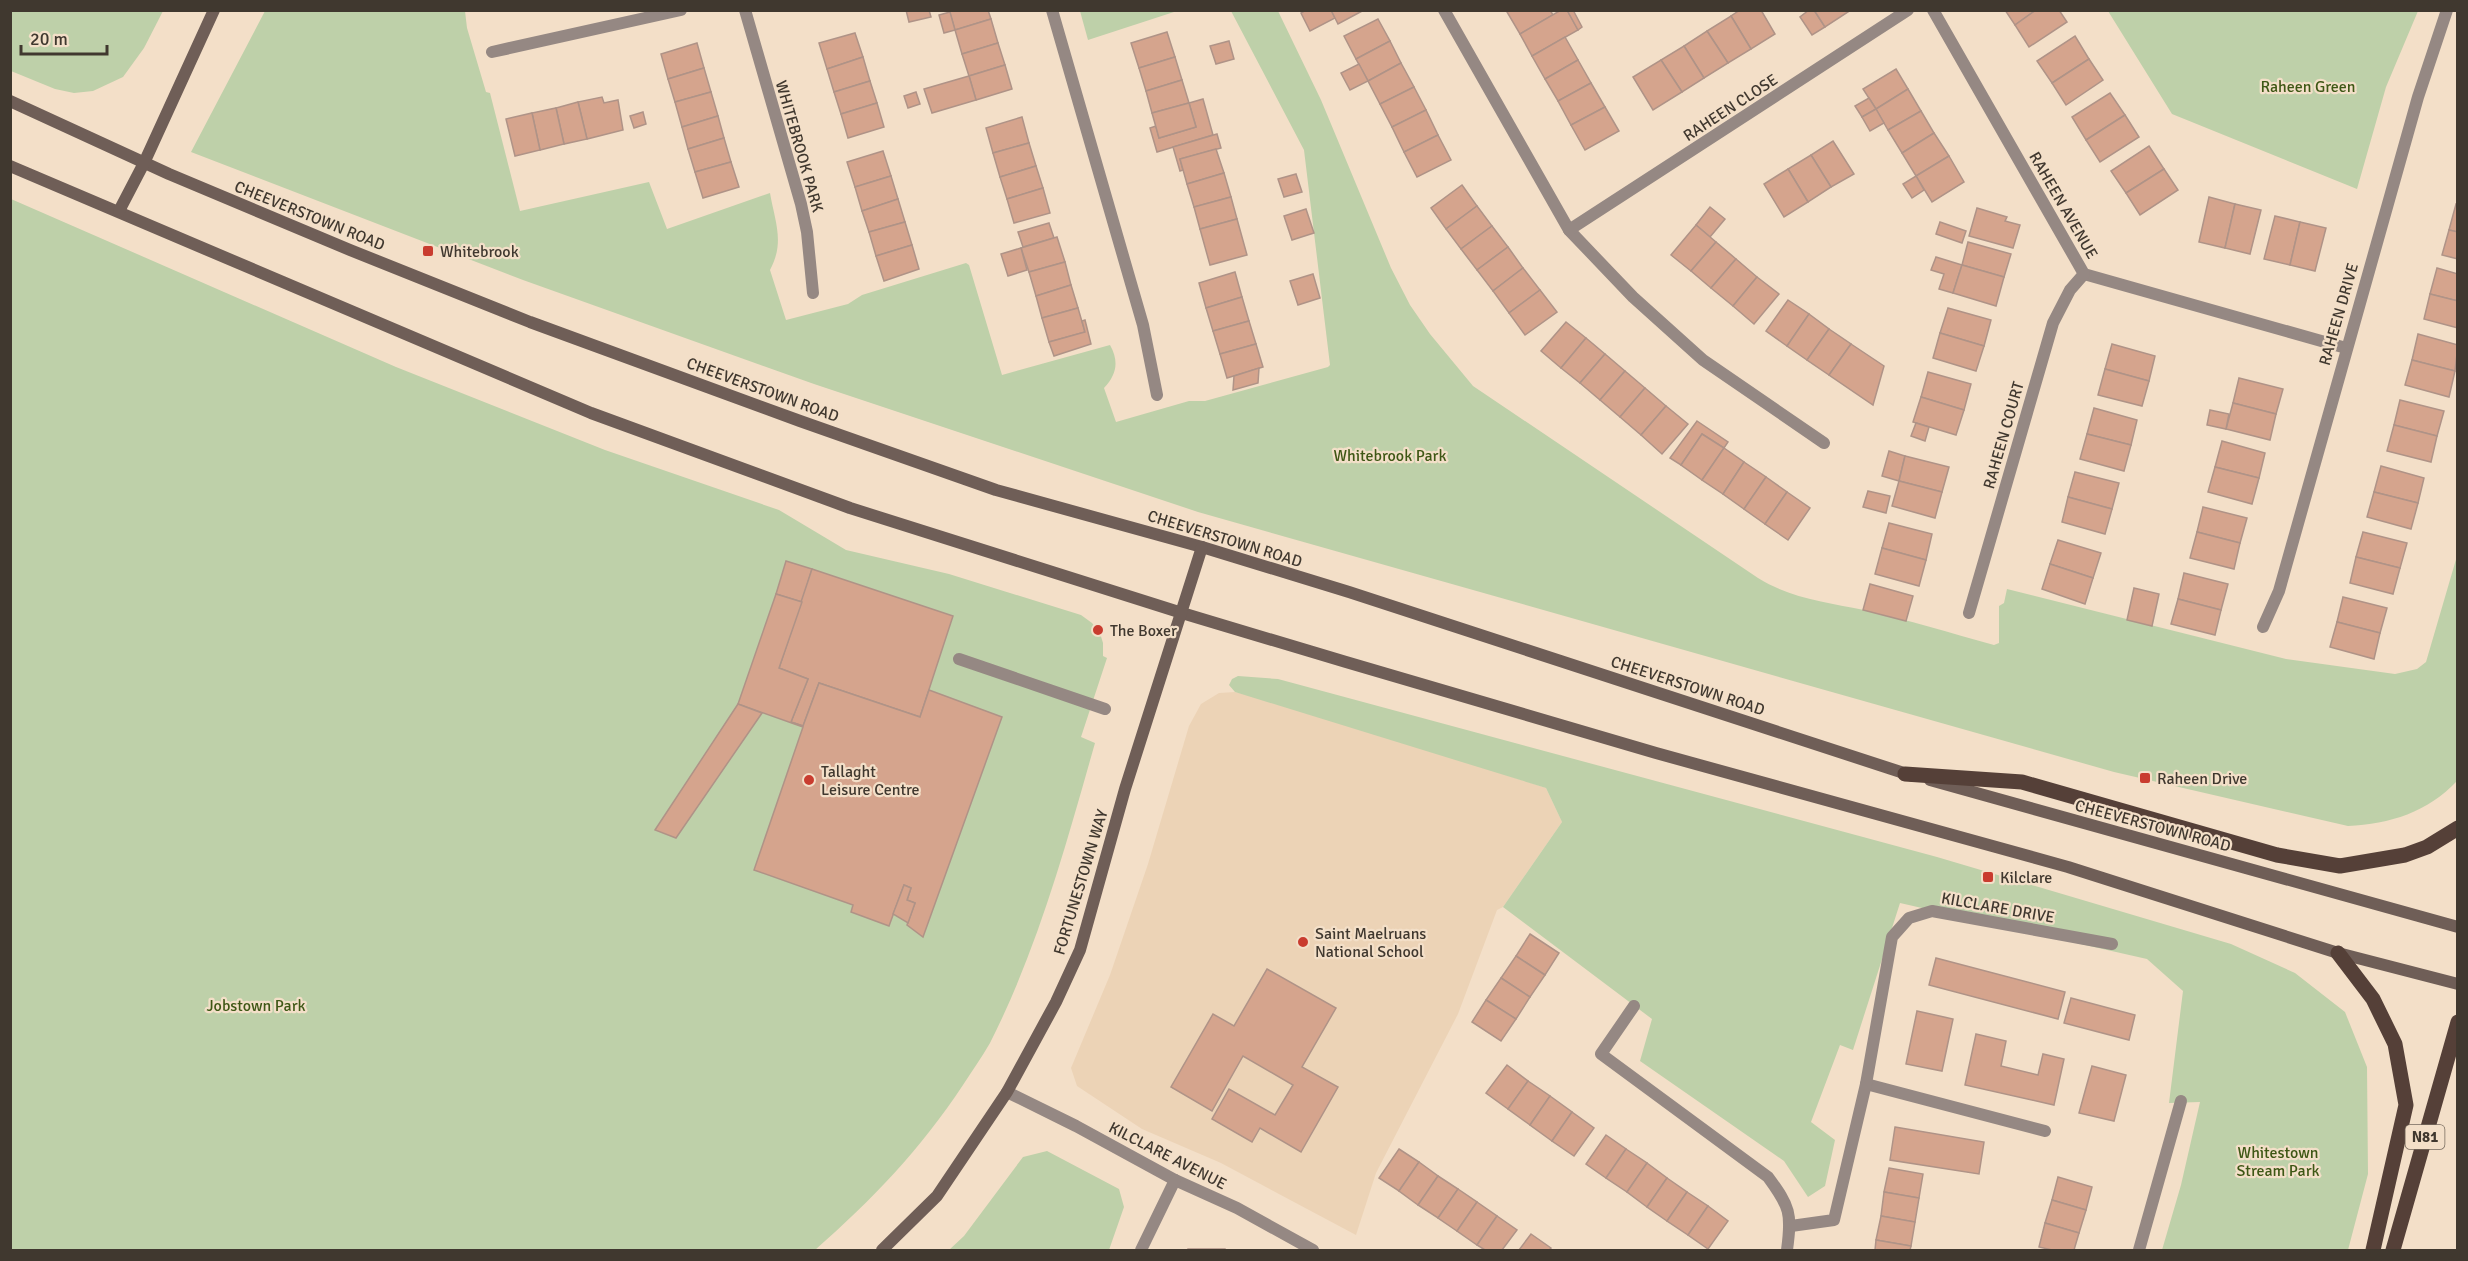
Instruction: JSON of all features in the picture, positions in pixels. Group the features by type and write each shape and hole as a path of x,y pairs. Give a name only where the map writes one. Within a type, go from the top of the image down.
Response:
{"main road":[{"path":"119,210 144,163 214,10"},
{"name":"CHEEVERSTOWN ROAD","path":"10,101 144,163 530,322 996,490 1202,547 1371,599 1905,774 2457,927"},
{"path":"10,166 119,210 166,234 591,413 850,508 1182,613 1645,750 2068,867 2338,953 2457,984"},
{"name":"FORTUNESTOWN WAY","path":"882,1251 937,1196 1007,1092 1056,1002 1080,950 1125,789 1202,547"},
{"path":"1905,774 2022,782 2277,855 2340,866 2405,855 2427,847 2457,828"},
{"path":"2338,953 2373,999 2395,1044 2406,1105 2373,1251"},
{"name":"N81","path":"2392,1251 2457,1023"}],"street":[{"path":"492,52 681,10"},
{"name":"WHITEBROOK PARK","path":"744,10 801,204 807,232 813,292"},
{"path":"1052,10 1143,325 1157,395"},
{"path":"1444,10 1569,230 1633,297 1703,360 1824,443"},
{"name":"RAHEEN CLOSE","path":"1569,230 1908,10"},
{"name":"RAHEEN AVENUE","path":"1933,10 2085,274 2346,348"},
{"name":"RAHEEN DRIVE","path":"2263,627 2279,591 2428,60 2447,10"},
{"name":"RAHEEN COURT","path":"1969,614 2053,323 2070,290 2085,274"},
{"path":"959,659 1105,709"},
{"name":"KILCLARE DRIVE","path":"1791,1226 1834,1220 1866,1083 1892,937 1909,918 1932,911 2112,944"},
{"path":"1634,1006 1601,1054 1768,1176 1787,1204 1791,1226 1787,1251"},
{"path":"1866,1083 2045,1131"},
{"name":"KILCLARE AVENUE","path":"1007,1092 1076,1126 1175,1180 1238,1208 1313,1251"},
{"path":"2139,1251 2181,1101"},
{"path":"1141,1251 1175,1180"}],"shaded area":[{"name":"Saint Maelruans National School","path":"1235,692 1294,706 1546,788 1562,822 1503,907 1497,910 1458,1014 1376,1173 1356,1235 1221,1163 1142,1129 1077,1086 1071,1068 1110,975 1148,864 1189,726 1201,704 1219,693"}],"green space":[{"path":"1080,10 1177,11 1088,40"},
{"path":"10,11 163,11 144,48 123,77 93,91 74,93 55,89 11,71"},
{"name":"Whitebrook Park","path":"265,11 465,11 467,28 486,92 490,93 520,211 649,182 667,229 770,193 778,241 775,260 770,270 786,320 848,304 862,295 966,263 969,265 1002,375 1110,345 1115,356 1115,367 1112,378 1104,388 1116,422 1189,401 1205,401 1330,365 1304,150 1231,11 1278,11 1321,100 1391,268 1410,305 1430,334 1473,386 1758,578 1796,595 1897,618 1994,645 1999,643 1999,606 2004,603 2007,589 2286,659 2395,674 2417,669 2426,662 2457,556 2457,781 2434,801 2407,814 2379,822 2348,826 2114,772 1198,512 814,384 523,280 191,152"},
{"name":"Raheen Green","path":"2108,11 2418,11 2386,87 2357,189 2172,114"},
{"name":"Jobstown Park","path":"11,199 396,367 605,450 779,510 846,550 949,574 1081,615 1100,633 1103,656 1107,658 1081,737 1095,743 1050,896 1007,1007 984,1054 930,1131 895,1173 815,1250 11,1250"},
{"name":"Whitestown Stream Park","path":"1238,676 1278,679 1937,857 2231,944 2295,973 2345,1012 2367,1067 2368,1174 2348,1250 2162,1250 2181,1185 2200,1102 2169,1103 2183,991 2147,959 1900,903 1853,1050 1840,1045 1811,1122 1835,1140 1825,1186 1808,1197 1784,1161 1640,1061 1652,1019 1503,907 1562,822 1546,788 1235,692 1229,685 1232,679"},
{"path":"1047,1151 1119,1189 1124,1207 1109,1250 949,1250 964,1236 1023,1157"}],"building":[{"path":"906,10 929,10 931,17 909,22"},
{"path":"949,10 988,10 991,19 955,30"},
{"path":"1306,10 1331,10 1335,18 1310,31 1301,13"},
{"path":"1331,10 1364,10 1338,24"},
{"path":"1510,10 1550,10 1553,15 1520,34 1507,12"},
{"path":"1561,10 1567,10 1578,30 1532,56 1520,34"},
{"path":"1567,10 1573,10 1582,27 1578,30"},
{"path":"1740,10 1761,10 1775,34 1751,49 1731,16"},
{"path":"1809,10 1814,10 1825,27 1812,35 1800,17"},
{"path":"1814,10 1851,10 1825,27"},
{"path":"2005,10 2036,10 2015,25"},
{"path":"2036,10 2059,10 2067,22 2029,47 2015,25"},
{"path":"950,12 955,30 944,33 939,15"},
{"path":"1731,16 1751,49 1728,63 1707,31"},
{"path":"991,19 998,43 962,54 955,30"},
{"path":"1378,19 1390,41 1356,59 1344,36"},
{"path":"1707,31 1728,63 1704,78 1684,46"},
{"path":"1167,32 1175,57 1139,68 1131,43"},
{"path":"855,33 863,57 827,69 819,43"},
{"path":"2075,36 2089,59 2052,83 2037,61"},
{"path":"1565,37 1578,60 1545,79 1532,56"},
{"path":"1229,41 1234,59 1216,64 1210,46"},
{"path":"1390,41 1401,63 1368,81 1356,59"},
{"path":"697,43 704,68 668,79 661,54"},
{"path":"998,43 1005,65 969,76 962,54"},
{"path":"1684,46 1704,78 1682,92 1661,60"},
{"path":"863,57 870,81 834,92 827,69"},
{"path":"1175,57 1182,80 1146,91 1139,68"},
{"path":"2089,59 2103,80 2066,105 2052,83"},
{"path":"1578,60 1591,83 1558,101 1545,79"},
{"path":"1661,60 1682,92 1653,110 1633,77"},
{"path":"1401,63 1414,87 1380,104 1368,81"},
{"path":"1359,64 1368,81 1350,90 1341,73"},
{"path":"1005,65 1012,89 976,100 969,76"},
{"path":"704,68 711,92 675,102 668,79"},
{"path":"1896,69 1908,89 1876,109 1863,89"},
{"path":"969,76 976,100 932,113 924,89"},
{"path":"1182,80 1189,103 1152,113 1146,91"},
{"path":"870,81 877,103 841,114 834,92"},
{"path":"1591,83 1605,107 1571,125 1558,101"},
{"path":"1414,87 1426,110 1392,127 1380,104"},
{"path":"1908,89 1921,111 1888,130 1876,109"},
{"path":"711,92 718,116 682,127 675,102"},
{"path":"916,92 920,104 908,108 904,96"},
{"path":"2110,93 2125,115 2086,140 2072,117"},
{"path":"602,97 604,103 618,100 623,130 587,139 578,102"},
{"path":"1869,98 1876,109 1862,117 1855,106"},
{"path":"1203,99 1213,135 1157,152 1150,128 1156,126 1159,138 1196,127 1189,103"},
{"path":"578,102 587,139 564,144 556,108"},
{"path":"877,103 884,127 848,138 841,114"},
{"path":"1189,103 1196,127 1159,138 1152,113"},
{"path":"1605,107 1619,131 1585,150 1571,125"},
{"path":"556,108 564,144 540,150 532,113"},
{"path":"1876,109 1884,123 1870,131 1862,117"},
{"path":"1426,110 1438,135 1404,152 1392,127"},
{"path":"1921,111 1934,133 1902,153 1888,130"},
{"path":"643,112 646,124 634,128 630,116"},
{"path":"532,113 540,150 515,156 506,119"},
{"path":"2125,115 2139,137 2100,162 2086,140"},
{"path":"718,116 724,138 688,149 682,127"},
{"path":"1022,117 1029,143 993,153 986,128"},
{"path":"1934,133 1949,156 1916,176 1902,153"},
{"path":"1217,134 1221,148 1180,159 1183,170 1180,171 1173,147"},
{"path":"1438,135 1451,160 1417,177 1404,152"},
{"path":"724,138 731,162 695,172 688,149"},
{"path":"1833,141 1854,174 1831,187 1811,155"},
{"path":"1029,143 1036,166 1000,177 993,153"},
{"path":"2149,146 2164,169 2126,193 2111,171"},
{"path":"1216,149 1224,173 1187,184 1180,159"},
{"path":"883,151 891,176 855,187 847,162"},
{"path":"1811,155 1831,187 1808,202 1788,169"},
{"path":"1949,156 1964,182 1932,202 1916,176"},
{"path":"731,162 739,187 703,198 695,172"},
{"path":"1036,166 1043,188 1007,199 1000,177"},
{"path":"1788,169 1808,202 1784,217 1764,184"},
{"path":"2164,169 2178,190 2140,215 2126,193"},
{"path":"1224,173 1231,197 1194,207 1187,184"},
{"path":"1296,174 1302,192 1284,197 1278,179"},
{"path":"891,176 898,199 862,211 855,187"},
{"path":"1916,176 1924,190 1912,198 1903,184"},
{"path":"1462,185 1477,206 1446,229 1431,208"},
{"path":"1043,188 1050,213 1014,223 1007,199"},
{"path":"1231,197 1237,219 1200,229 1194,207"},
{"path":"2209,197 2235,204 2225,248 2199,242"},
{"path":"898,199 905,222 869,232 862,211"},
{"path":"2235,204 2261,210 2250,254 2225,248"},
{"path":"2456,204 2458,205 2458,232 2449,230"},
{"path":"1477,206 1492,226 1461,249 1446,229"},
{"path":"1710,207 1725,219 1710,237 1696,225"},
{"path":"1977,208 2007,217 2005,221 2020,225 2013,248 1969,236"},
{"path":"1306,209 1314,233 1292,240 1284,216"},
{"path":"2275,216 2300,222 2290,265 2264,259"},
{"path":"1237,219 1247,255 1210,265 1200,229"},
{"path":"905,222 912,245 876,256 869,232"},
{"path":"1940,222 1966,231 1962,243 1936,234"},
{"path":"2300,222 2326,228 2315,271 2290,265"},
{"path":"1049,223 1054,238 1023,247 1018,232"},
{"path":"1696,225 1716,242 1691,271 1671,255"},
{"path":"1492,226 1508,247 1477,270 1461,249"},
{"path":"2449,230 2458,232 2458,259 2442,255"},
{"path":"1057,237 1065,262 1029,272 1021,248"},
{"path":"1716,242 1736,259 1711,288 1691,271"},
{"path":"1968,242 2011,254 2004,277 1962,265"},
{"path":"912,245 919,269 884,281 876,256"},
{"path":"1508,247 1523,268 1493,291 1477,270"},
{"path":"1021,248 1027,270 1008,276 1001,254"},
{"path":"1936,257 1962,265 1953,293 1939,289 1944,274 1931,270"},
{"path":"1736,259 1757,277 1733,306 1711,288"},
{"path":"1065,262 1071,285 1036,296 1029,272"},
{"path":"1962,265 2004,277 1996,306 1953,293"},
{"path":"1523,268 1540,290 1509,313 1493,291"},
{"path":"2437,268 2458,274 2458,301 2430,294"},
{"path":"1235,272 1242,297 1206,308 1199,283"},
{"path":"1313,274 1320,298 1298,305 1290,281"},
{"path":"1757,277 1779,294 1754,324 1733,306"},
{"path":"1071,285 1078,308 1042,318 1036,296"},
{"path":"1540,290 1557,312 1525,335 1509,313"},
{"path":"2430,294 2458,301 2458,328 2424,319"},
{"path":"1242,297 1249,321 1213,331 1206,308"},
{"path":"1788,300 1809,314 1787,346 1766,331"},
{"path":"1078,308 1085,332 1049,342 1042,318"},
{"path":"1948,308 1991,320 1984,346 1940,333"},
{"path":"1809,314 1829,329 1807,360 1787,346"},
{"path":"1085,320 1091,344 1054,356 1049,342 1085,332 1082,321"},
{"path":"1249,321 1256,344 1220,354 1213,331"},
{"path":"1566,322 1586,338 1561,368 1541,351"},
{"path":"1829,329 1851,344 1829,375 1807,360"},
{"path":"1940,333 1984,346 1976,371 1933,358"},
{"path":"2418,334 2458,345 2455,371 2412,360"},
{"path":"1586,338 1605,354 1580,383 1561,368"},
{"path":"1256,344 1263,367 1227,378 1220,354"},
{"path":"1851,344 1884,366 1873,405 1829,375"},
{"path":"2112,344 2155,356 2149,381 2105,369"},
{"path":"1605,354 1625,371 1600,400 1580,383"},
{"path":"2412,360 2455,371 2449,397 2405,385"},
{"path":"1259,368 1258,383 1233,390 1234,376"},
{"path":"2105,369 2149,381 2142,406 2098,395"},
{"path":"1625,371 1645,388 1620,417 1600,400"},
{"path":"1928,372 1971,384 1964,410 1921,397"},
{"path":"2239,378 2283,389 2276,414 2233,403"},
{"path":"1645,388 1666,406 1641,435 1620,417"},
{"path":"1921,397 1964,410 1956,435 1913,422"},
{"path":"2400,400 2444,411 2437,436 2394,425"},
{"path":"2233,403 2276,414 2270,440 2226,429"},
{"path":"1666,406 1688,424 1662,454 1641,435"},
{"path":"2094,408 2137,420 2131,445 2087,434"},
{"path":"2210,410 2229,414 2226,429 2207,425"},
{"path":"1697,421 1728,442 1724,448 1702,434 1681,465 1670,458"},
{"path":"1916,423 1929,427 1925,441 1911,436"},
{"path":"2394,425 2437,436 2431,462 2387,451"},
{"path":"1702,434 1724,448 1702,480 1681,465"},
{"path":"2087,434 2131,445 2124,471 2080,459"},
{"path":"2222,441 2265,453 2259,478 2215,467"},
{"path":"1724,448 1744,462 1723,494 1702,480"},
{"path":"1889,451 1905,456 1899,481 1882,476"},
{"path":"1905,456 1949,467 1942,492 1899,481"},
{"path":"1744,462 1766,477 1744,509 1723,494"},
{"path":"2381,466 2424,478 2418,503 2374,492"},
{"path":"2215,467 2259,478 2252,504 2208,492"},
{"path":"2075,472 2119,483 2112,509 2068,497"},
{"path":"1766,477 1787,492 1765,524 1744,509"},
{"path":"1899,481 1942,492 1935,518 1892,506"},
{"path":"1868,491 1890,496 1886,513 1863,507"},
{"path":"1787,492 1810,508 1788,540 1765,524"},
{"path":"2374,492 2418,503 2411,529 2367,517"},
{"path":"2068,497 2112,509 2105,534 2062,522"},
{"path":"2203,507 2247,518 2240,543 2197,532"},
{"path":"1889,523 1932,534 1926,560 1882,548"},
{"path":"2197,532 2240,543 2234,569 2190,558"},
{"path":"2363,532 2407,543 2400,568 2356,557"},
{"path":"2058,540 2101,553 2093,578 2050,564"},
{"path":"1882,548 1926,560 1919,586 1875,574"},
{"path":"2356,557 2400,568 2393,594 2350,583"},
{"path":"786,561 812,569 802,602 776,594"},
{"path":"2050,564 2093,578 2085,604 2042,589"},
{"path":"812,569 953,616 920,717 819,683 803,726 791,722 808,679 779,668"},
{"path":"2184,573 2228,584 2221,610 2178,599"},
{"path":"1870,584 1913,596 1906,621 1863,610"},
{"path":"2134,588 2159,594 2152,626 2127,620"},
{"path":"776,594 802,602 779,668 808,679 791,722 803,726 819,683 920,717 929,690 1002,717 923,937 907,925 915,903 907,900 911,888 904,885 889,926 851,912 853,905 754,870 803,727 738,704"},
{"path":"2343,597 2387,608 2380,633 2337,622"},
{"path":"2178,599 2221,610 2215,635 2171,624"},
{"path":"2337,622 2380,633 2374,659 2330,647"},
{"path":"738,704 762,713 676,838 655,830"},
{"path":"904,885 911,888 907,900 915,903 908,923 893,914"},
{"path":"1530,934 1559,953 1545,975 1516,956"},
{"path":"1516,956 1545,975 1530,997 1501,978"},
{"path":"1936,958 2065,992 2058,1019 1929,985"},
{"path":"1267,969 1336,1008 1302,1067 1338,1087 1301,1152 1260,1128 1252,1142 1212,1119 1229,1089 1275,1115 1293,1085 1243,1056 1212,1111 1171,1087 1213,1014 1234,1026"},
{"path":"1501,978 1530,997 1516,1019 1486,1000"},
{"path":"2071,998 2135,1015 2129,1040 2064,1023"},
{"path":"1486,1000 1516,1019 1501,1041 1472,1022"},
{"path":"1917,1011 1953,1019 1942,1071 1906,1064"},
{"path":"1976,1034 2006,1041 2001,1066 2038,1075 2043,1054 2064,1059 2054,1105 1965,1085"},
{"path":"1507,1065 1528,1081 1508,1109 1486,1093"},
{"path":"2092,1066 2126,1075 2114,1121 2079,1113"},
{"path":"1528,1081 1550,1096 1530,1125 1508,1109"},
{"path":"1550,1096 1572,1112 1552,1141 1530,1125"},
{"path":"1572,1112 1594,1128 1574,1156 1552,1141"},
{"path":"1895,1127 1984,1142 1979,1174 1890,1160"},
{"path":"1606,1135 1626,1149 1606,1178 1586,1164"},
{"path":"1399,1149 1419,1162 1399,1191 1379,1178"},
{"path":"1626,1149 1647,1163 1627,1192 1606,1178"},
{"path":"1419,1162 1438,1176 1418,1205 1399,1191"},
{"path":"1647,1163 1667,1178 1647,1207 1627,1192"},
{"path":"1889,1168 1923,1174 1919,1198 1884,1192"},
{"path":"1438,1176 1458,1189 1438,1218 1418,1205"},
{"path":"2058,1177 2092,1187 2086,1210 2052,1200"},
{"path":"1667,1178 1687,1192 1667,1221 1647,1207"},
{"path":"1458,1189 1477,1202 1457,1231 1438,1218"},
{"path":"1687,1192 1708,1206 1688,1235 1667,1221"},
{"path":"1884,1192 1919,1198 1915,1222 1881,1216"},
{"path":"2052,1200 2086,1210 2079,1233 2045,1223"},
{"path":"1477,1202 1497,1216 1477,1245 1457,1231"},
{"path":"1708,1206 1728,1221 1708,1249 1688,1235"},
{"path":"1497,1216 1517,1230 1502,1250 1485,1250 1477,1245"},
{"path":"1881,1216 1915,1222 1911,1246 1876,1240"},
{"path":"2045,1223 2079,1233 2074,1250 2052,1250 2039,1247"},
{"path":"1531,1234 1551,1248 1549,1250 1519,1250"},
{"path":"1876,1240 1911,1246 1910,1250 1875,1250"},
{"path":"1225,1249 1225,1250 1188,1250"}],"place":[{"name":"Whitebrook","path":"428,251"},
{"name":"The Boxer","path":"1098,630"},
{"name":"Raheen Drive","path":"2145,778"},
{"name":"Tallaght Leisure Centre","path":"809,780"},
{"name":"Kilclare","path":"1988,877"},
{"name":"Saint Maelruans National School","path":"1303,942"}]}
